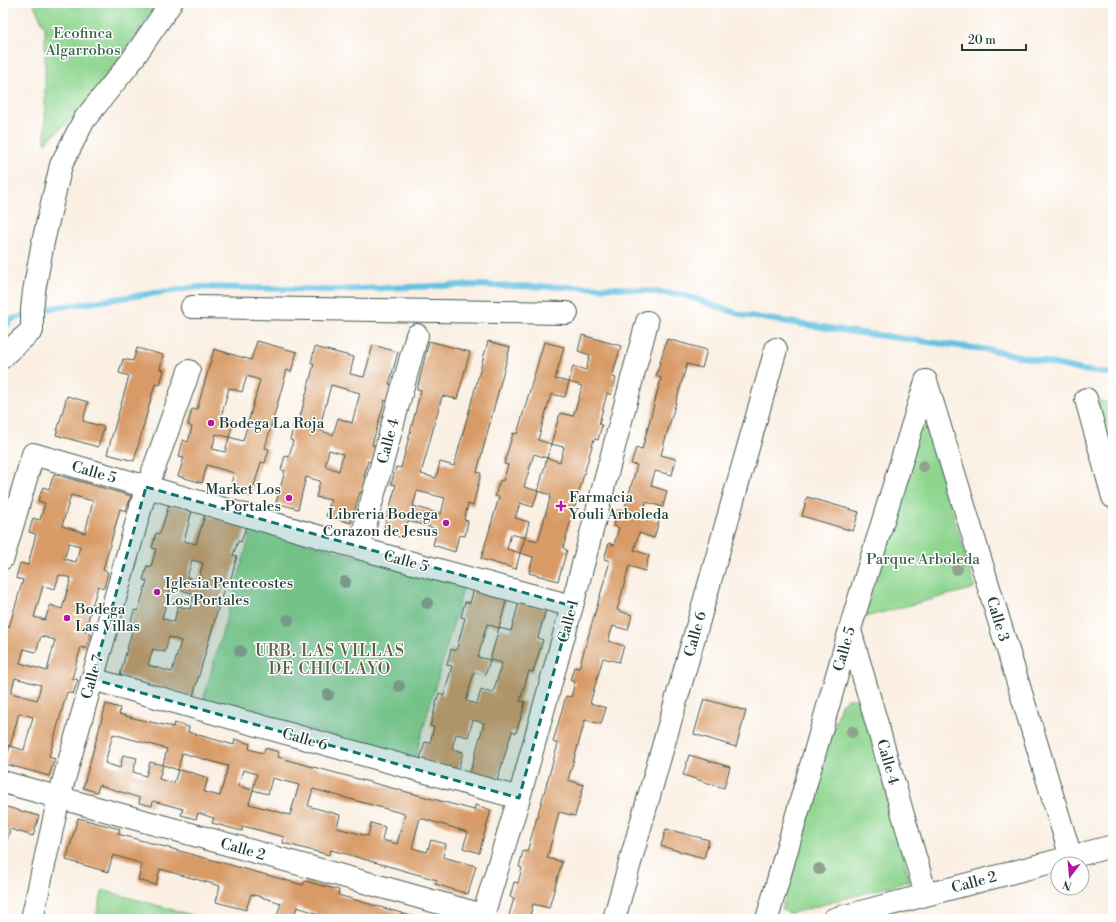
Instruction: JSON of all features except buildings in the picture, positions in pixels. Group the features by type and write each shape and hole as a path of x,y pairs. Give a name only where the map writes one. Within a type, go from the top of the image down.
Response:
{"street":[{"path":"3,356 32,330 34,291 61,165 84,120 130,63 170,3"},
{"path":"192,307 567,313"},
{"name":"Calle 1","path":"482,917 519,798 572,606 647,322"},
{"name":"Calle 4","path":"359,548 416,335"},
{"name":"Calle 6","path":"614,919 776,349"},
{"name":"Calle 7","path":"32,919 59,797 146,487 189,371"},
{"name":"Calle 5","path":"767,919 850,630 926,380"},
{"name":"Calle 3","path":"926,380 1071,856"},
{"path":"1086,399 1113,497"},
{"name":"Calle 5","path":"3,558 33,454 359,548 572,606"},
{"name":"Calle 4","path":"850,630 926,895"},
{"name":"Calle 6","path":"92,680 519,798"},
{"name":"Calle 2","path":"3,782 482,917"},
{"name":"Calle 2","path":"1075,856 1113,846"},
{"name":"Calle 2","path":"834,919 1050,863"}],"highlighted area":[{"path":"146,487 572,606 519,798 92,679"}],"green space":[{"name":"Ecofinca Algarrobos","path":"33,3 157,3 120,59 76,115 45,143 45,28"},
{"path":"1097,400 1113,404 1113,457"},
{"name":"Parque Arboleda","path":"928,428 975,588 865,617 916,432"},
{"path":"252,528 464,586 415,758 203,700"},
{"path":"847,699 855,699 863,703 910,881 789,914 782,909 841,704"},
{"path":"103,890 198,917 207,919 95,919"}],"waterway":[{"path":"3,329 12,319 52,308 198,287 334,290 461,285 621,288 683,295 742,315 997,351 1081,370 1113,374"}],"place":[{"name":"Bodega La Roja","path":"211,423"},
{"name":"Market Los Portales","path":"289,498"},
{"name":"Farmacia Youli Arboleda","path":"561,506"},
{"name":"Libreria Bodega Corazon de Jesus","path":"446,523"},
{"name":"Iglesia Pentecostes Los Portales","path":"157,592"},
{"name":"Bodega Las Villas","path":"67,618"}],"district":[{"name":"URB. LAS VILLAS DE CHICLAYO","path":"330,659"}]}
